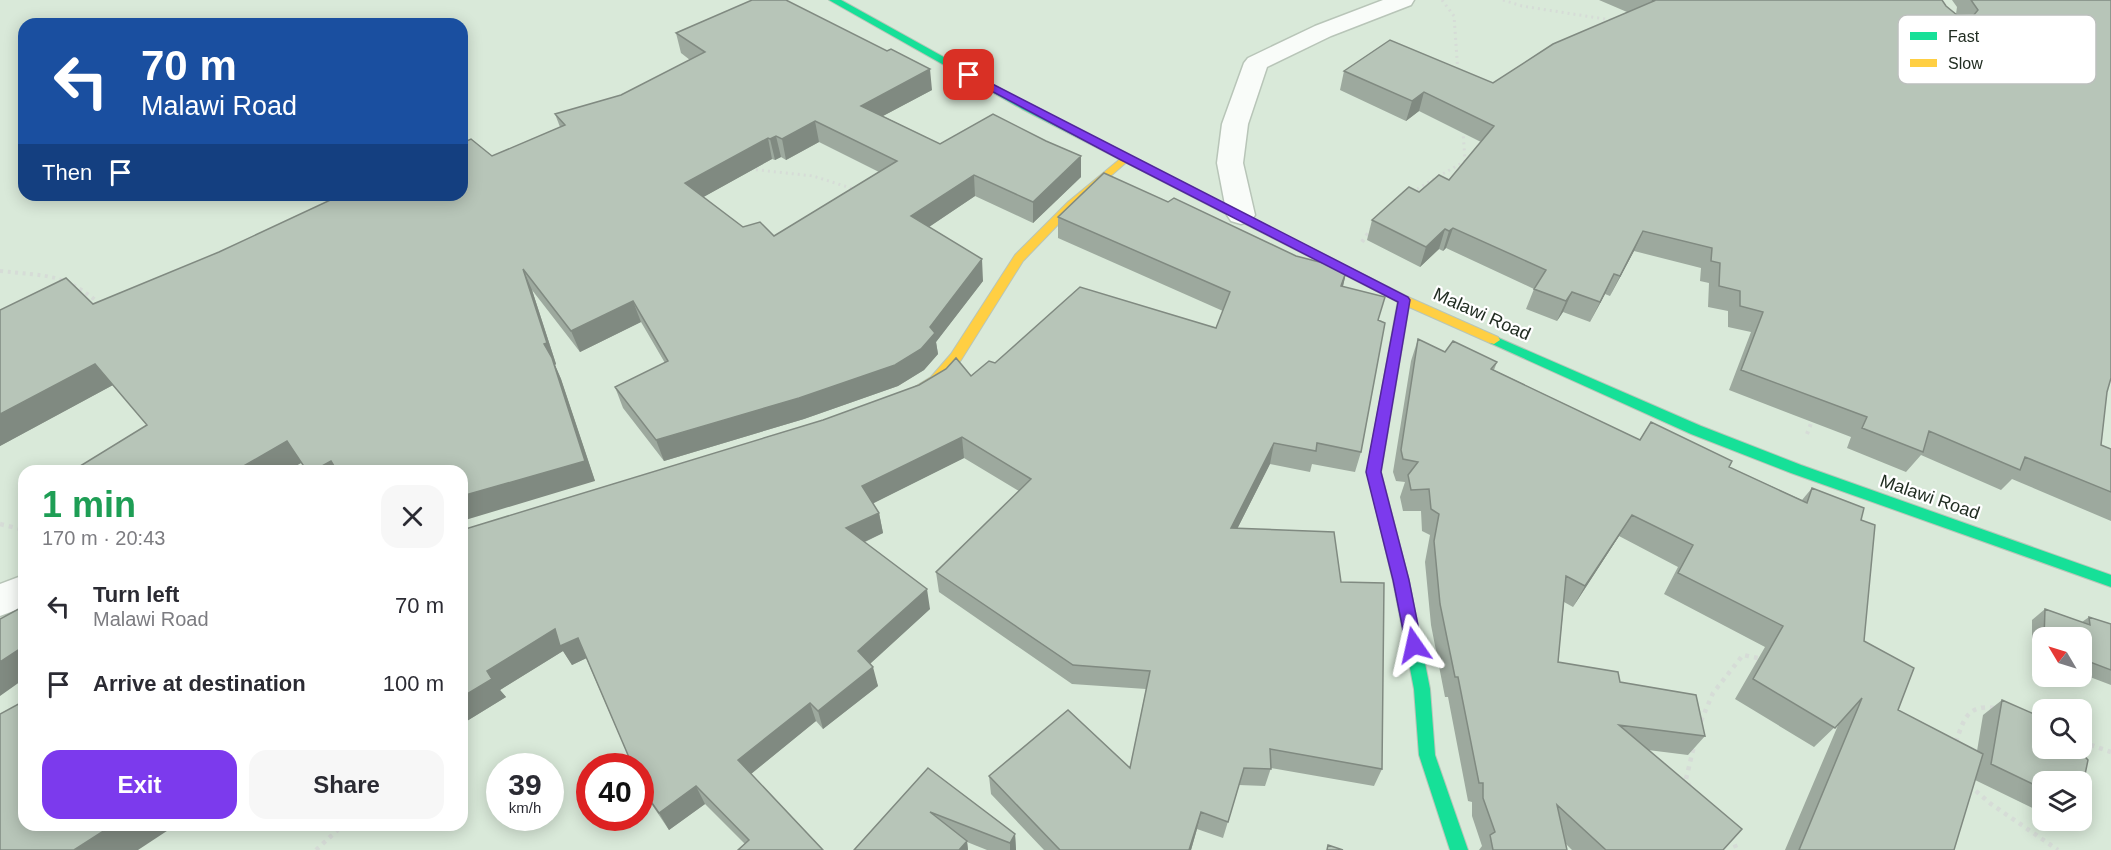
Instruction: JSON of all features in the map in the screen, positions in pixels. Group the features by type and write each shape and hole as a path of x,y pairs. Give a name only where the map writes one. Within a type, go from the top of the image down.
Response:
{"main road":[{"name":"Malawi Road","path":"834,0 1026,107 1404,300 1696,430 1796,469 2111,581"},
{"path":"900,400 936,380 956,357 1019,258 1072,204 1125,158"},
{"path":"1404,300 1374,472 1401,580 1422,689 1427,755 1459,850"}],"street":[{"path":"1241,215 1230,163 1235,124 1256,63 1323,31 1403,0"},
{"path":"0,600 18,593"}],"path":[{"path":"1442,0 1454,16 1458,76"},
{"path":"1503,0 1581,17 1616,21"},
{"path":"1411,193 1419,186 1465,161 1462,124"},
{"path":"741,169 813,176 862,192"},
{"path":"1342,270 1373,227"},
{"path":"0,271 61,278 84,290 107,310"},
{"path":"1796,469 1813,416"},
{"path":"0,524 18,528"},
{"path":"1698,731 1704,710 1713,693 1737,661 1743,655 1767,659"},
{"path":"1955,750 1963,724 1970,712 1981,706 2005,709"},
{"path":"1682,789 1692,790 1686,779 1696,741"},
{"path":"2092,746 2111,753"},
{"path":"1963,777 1991,804 2058,850"},
{"path":"316,850 337,831"},
{"path":"1728,831 1737,850"}],"building":[{"path":"752,0 786,0 887,51 891,49 930,69 861,106 940,144 993,114 1081,156 1033,202 974,175 911,216 982,259 930,327 935,333 921,349 895,365 799,398 656,440 615,387 668,361 633,301 571,331 523,269 547,343 544,344 552,358 585,461 468,494 468,465 333,465 331,461 324,465 303,465 287,441 245,465 82,465 147,425 95,364 0,414 0,310 66,278 93,304 219,252 328,201 468,201 468,140 471,139 492,156 565,125 555,114 621,95 705,52 676,33","holes":["815,121 897,161 774,236 760,222 743,227 685,183 768,138 776,136 782,139"]},
{"path":"1652,0 1942,0 1957,15 1898,15 1898,84 2096,84 2096,15 1974,15 1978,10 1971,0 2111,0 2111,378 2107,392 2101,445 2111,449 2111,492 2025,457 2020,470 1929,431 1923,452 1862,428 1867,417 1741,370 1763,312 1740,306 1740,291 1719,286 1720,263 1711,261 1712,248 1643,231 1620,276 1614,274 1600,302 1572,292 1566,301 1534,289 1546,270 1453,228 1449,231 1445,229 1426,247 1372,220 1409,187 1419,192 1439,175 1449,180 1494,126 1424,92 1412,101 1344,71 1390,40 1493,83 1553,44 1654,1"},
{"path":"1104,173 1168,202 1174,198 1296,256 1347,269 1341,286 1385,297 1378,320 1385,323 1361,452 1317,443 1316,451 1274,443 1231,528 1334,532 1341,582 1384,583 1382,769 1270,749 1271,769 1244,768 1228,822 1201,812 1189,850 1060,850 989,776 1068,710 1130,768 1150,671 1073,665 936,572 1031,479 962,437 862,486 879,513 846,528 927,589 858,651 873,667 818,711 810,703 738,760 823,850 738,850 749,840 696,786 659,813 654,806 654,753 627,753 578,638 560,646 555,629 487,671 492,679 468,693 468,528 823,420 919,385 946,369 956,358 971,376 989,361 995,363 1080,287 1216,328 1230,292 1058,217"},
{"path":"1418,339 1445,352 1453,341 1497,362 1491,369 1640,440 1651,422 1732,461 1729,467 1807,503 1812,488 1864,508 1861,520 1875,525 1864,641 1914,668 1898,710 1983,754 1954,850 1799,850 1862,698 1835,728 1753,679 1783,626 1678,573 1693,545 1632,515 1585,586 1566,576 1558,662 1618,672 1620,682 1696,695 1705,736 1619,725 1742,829 1723,850 1606,850 1557,805 1567,850 1493,850 1490,835 1495,832 1483,798 1483,783 1479,783 1458,677 1455,677 1440,604 1434,541 1439,514 1431,509 1429,489 1411,490 1408,475 1418,462 1403,459 1401,450"},
{"path":"18,609 18,650 0,662 0,619"},
{"path":"2045,609 2090,625 2089,617 2111,624 2111,670 2092,663 2092,627 2044,627"},
{"path":"2002,700 2032,713 2032,759 2088,760 2086,771 2032,771 2032,784 1991,764"},
{"path":"18,704 18,831 104,831 74,850 0,850 0,714"},
{"path":"928,768 1015,834 1010,843 930,812 967,841 959,850 854,850"},
{"path":"1328,845 1343,850 1327,850"}],"traffic: fast":[{"path":"834,0 1026,107 1271,232"},
{"path":"1404,300 1374,472 1401,581 1422,689 1427,755 1459,850"},
{"path":"1494,340 1696,430 1796,469 2111,581"}],"traffic: slow":[{"path":"910,396 936,380 956,357 1019,258 1072,204 1125,158"},
{"path":"1271,232 1404,300 1494,340"}],"route":[{"path":"969,75 1026,107 1404,300 1374,472 1401,580 1414,645"}]}
